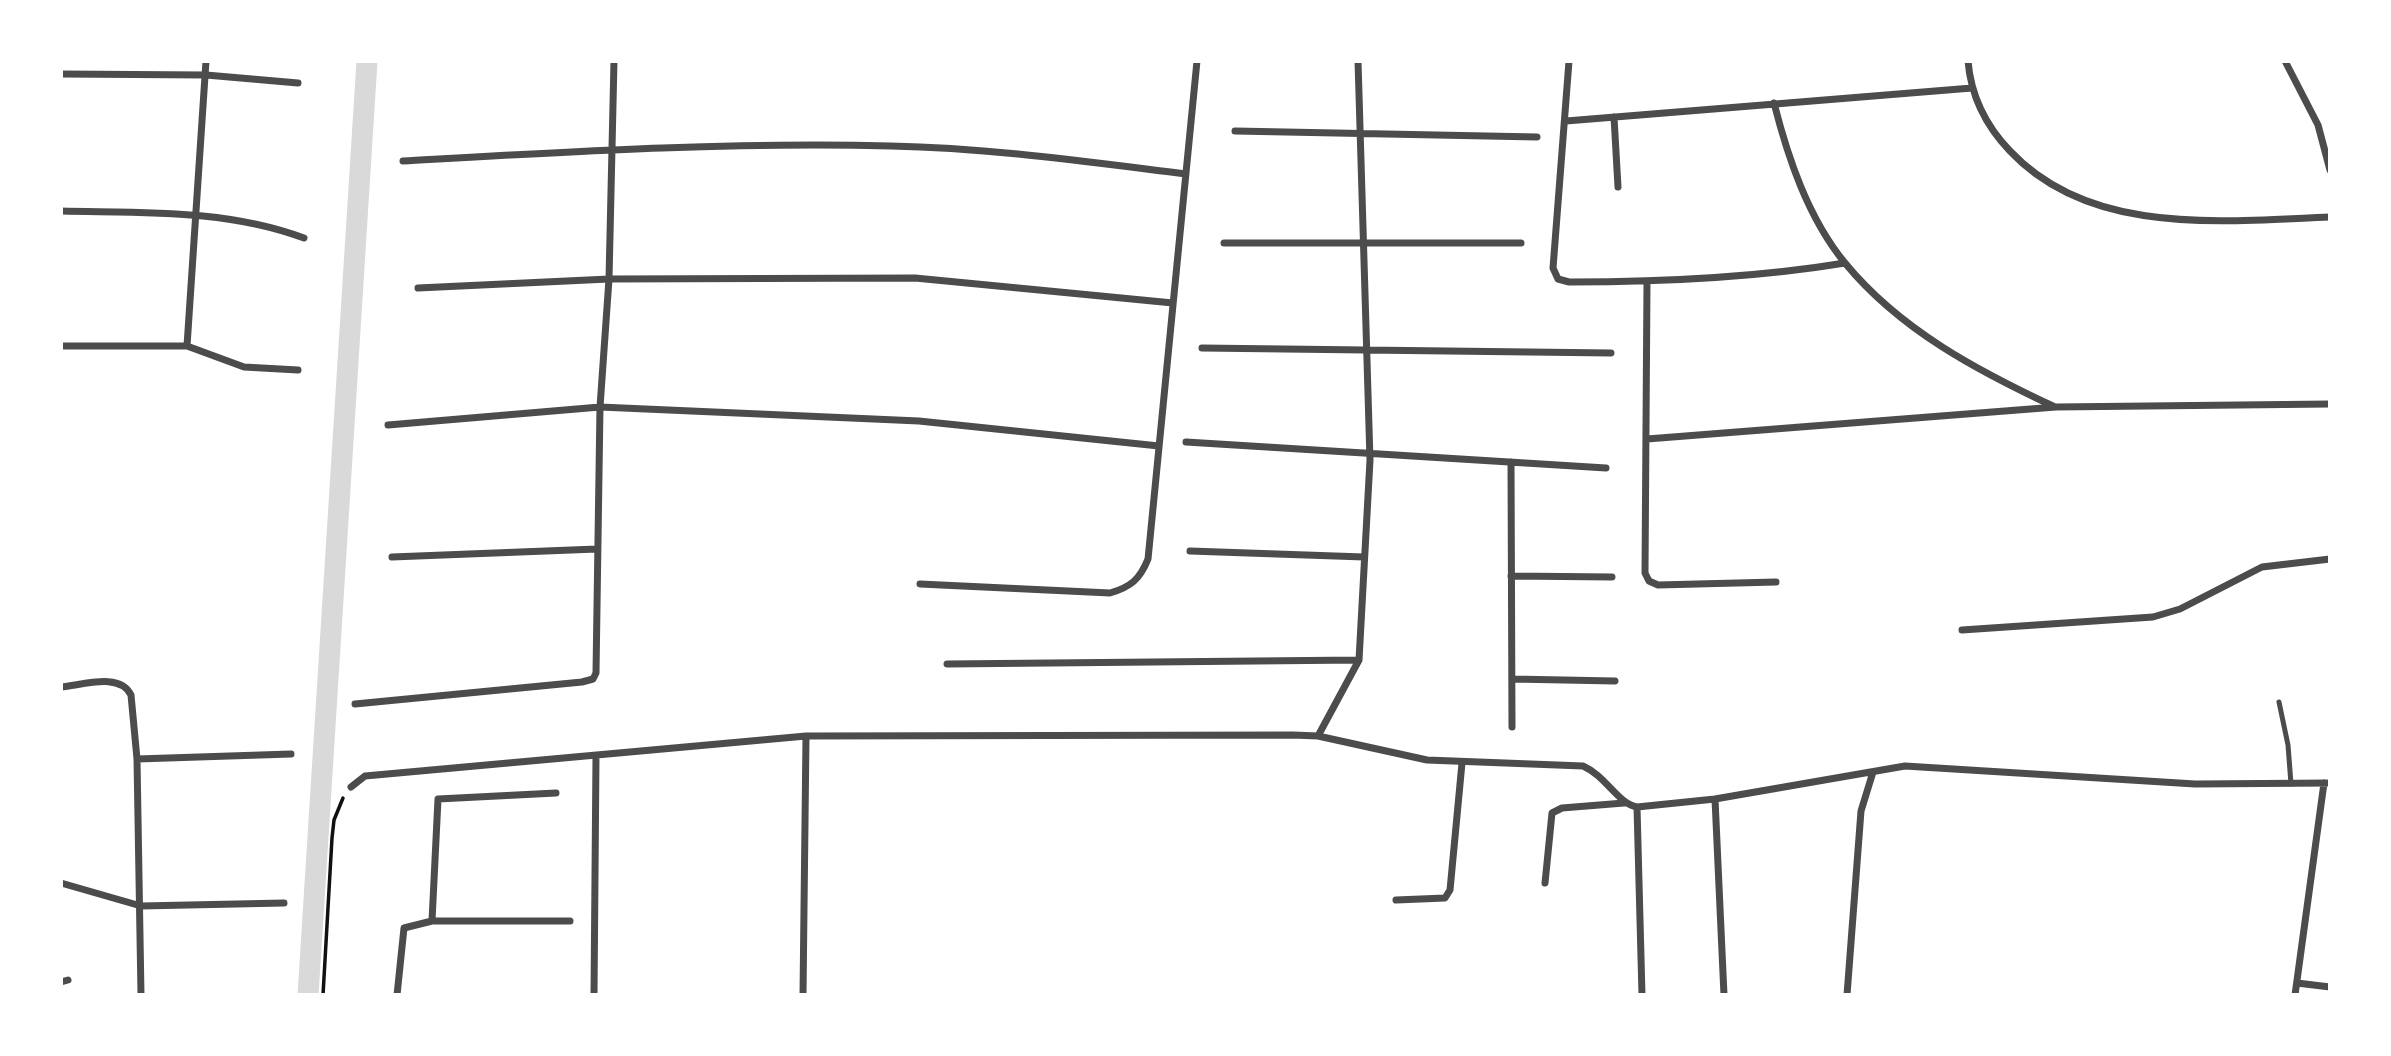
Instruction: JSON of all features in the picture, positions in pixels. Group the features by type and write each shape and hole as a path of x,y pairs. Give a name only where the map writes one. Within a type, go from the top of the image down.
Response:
{"street":[{"path":"187,346 198,214 206,61"},
{"path":"355,704 593,679 598,667 600,407 608,279 614,61"},
{"path":"920,584 1110,593 1126,589 1141,576 1148,559 1197,61"},
{"path":"1318,736 1359,660 1370,453 1358,61"},
{"path":"1569,61 1553,268 1558,279 1569,282 1647,282 1788,272 1845,263"},
{"path":"1968,61 1972,88 1991,132 2024,166 2058,190 2100,205 2158,218 2222,221 2330,217"},
{"path":"2288,62 2318,125 2330,170"},
{"path":"61,74 205,75 298,83"},
{"path":"1566,121 1972,88"},
{"path":"1774,103 1788,156 1819,222 1845,263 1885,303 1945,351 2056,407"},
{"path":"1614,117 1619,187"},
{"path":"1236,131 1538,137"},
{"path":"403,161 610,149 891,146 1015,154 1186,174"},
{"path":"61,211 198,214 268,224 304,238"},
{"path":"1224,243 1521,243"},
{"path":"418,288 608,279 929,278 1172,303"},
{"path":"1647,282 1645,573 1649,580 1657,585 1776,582"},
{"path":"61,346 187,346 244,367 298,370"},
{"path":"1202,348 1611,353"},
{"path":"1647,439 2056,407 2330,404"},
{"path":"388,425 600,407 919,421 1158,446"},
{"path":"1186,442 1606,468"},
{"path":"1511,462 1512,727"},
{"path":"392,557 597,549"},
{"path":"1189,551 1364,557"},
{"path":"1962,630 2153,617 2180,609 2262,567 2330,559"},
{"path":"1511,576 1612,577"},
{"path":"947,664 1359,660"},
{"path":"1512,679 1615,681"},
{"path":"61,687 118,681 127,687 131,695 137,760 141,995"},
{"path":"803,995 806,736"},
{"path":"351,788 365,776 806,736 1318,736 1427,760 1583,766 1601,775 1624,803"},
{"path":"137,760 291,754"},
{"path":"594,995 596,756"},
{"path":"1396,900 1430,901 1445,898 1450,890 1462,763"},
{"path":"1545,883 1552,813 1562,808 1624,803 1637,807 1715,799 1905,766 2195,785 2327,783 2295,995"},
{"path":"1847,995 1861,811 1873,772"},
{"path":"432,921 438,799 556,793"},
{"path":"1715,799 1724,995"},
{"path":"1637,807 1642,995"},
{"path":"61,883 141,906 284,903"},
{"path":"397,995 404,928 432,921 570,922"},
{"path":"2297,983 2330,987"}],"lane":[{"path":"2278,702 2288,745 2291,784"}],"path":[{"path":"323,995 334,820 340,802 351,788"}],"waterway":[{"path":"308,995 367,61"}]}
